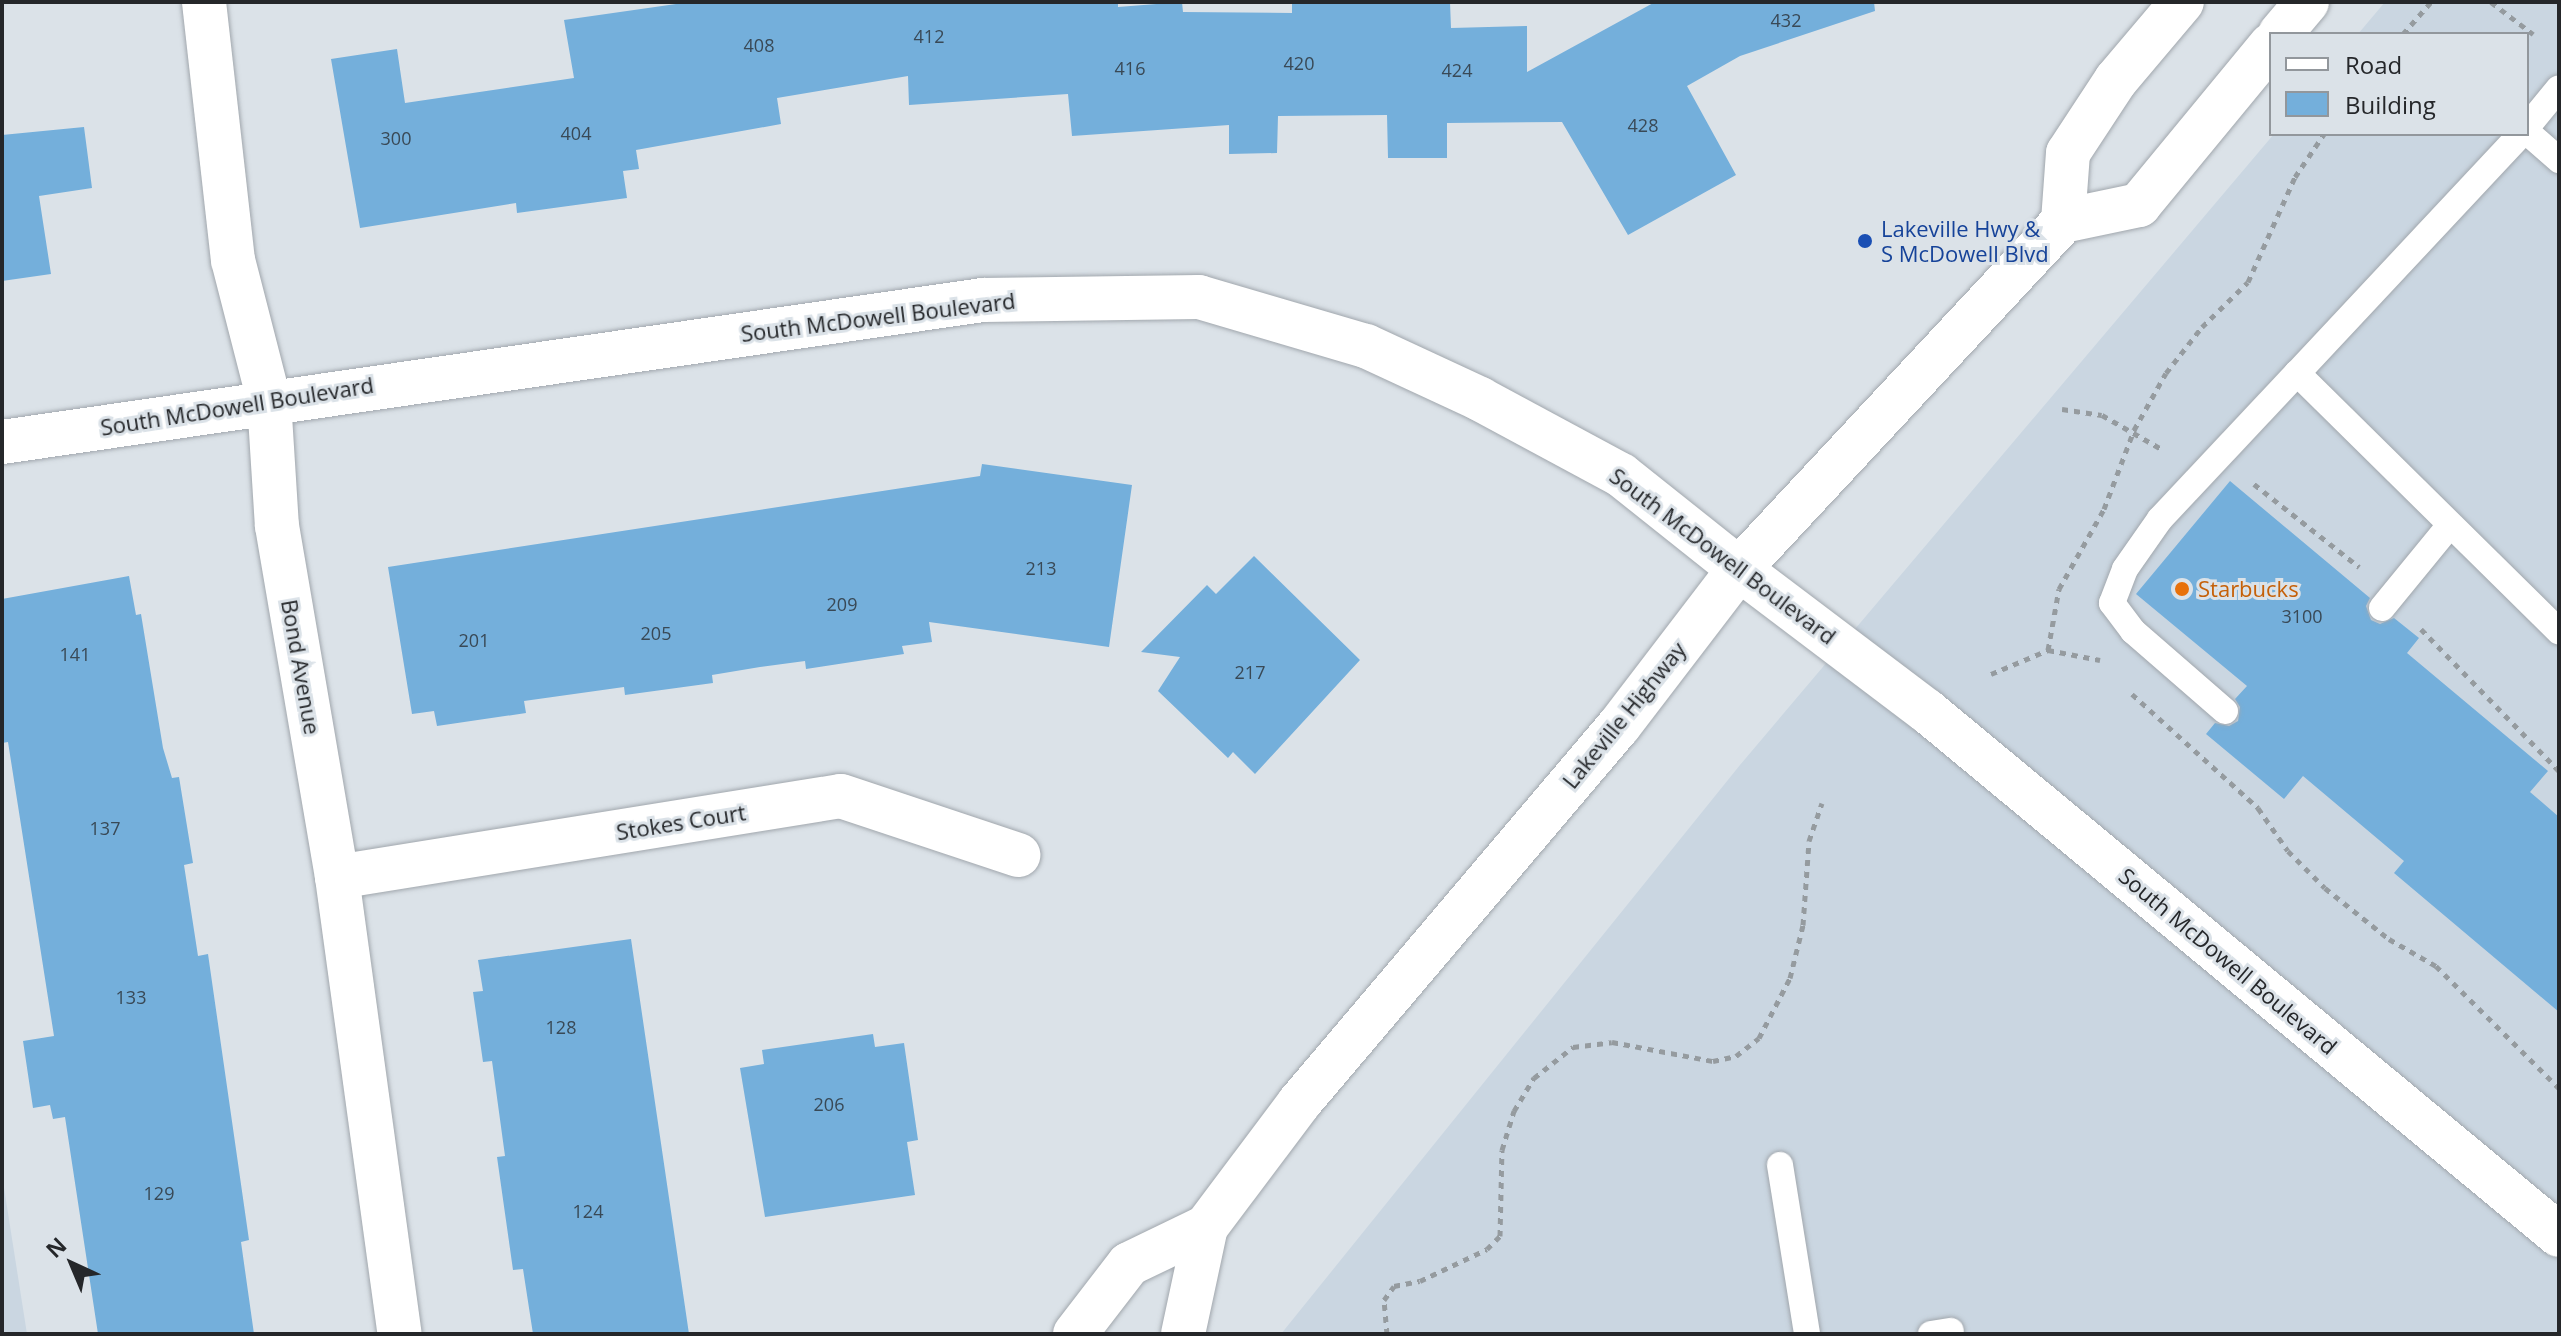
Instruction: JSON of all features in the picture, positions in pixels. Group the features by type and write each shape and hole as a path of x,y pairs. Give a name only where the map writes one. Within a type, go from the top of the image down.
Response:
{"main road":[{"name":"Bond Avenue","path":"204,2 233,260 269,400 277,526 337,877 400,1334"},
{"path":"2182,2 2116,80 2068,153 2063,221 2139,205 2269,47"},
{"path":"2282,32 2307,2"},
{"name":"Lakeville Highway","path":"1183,1334 1206,1227 1299,1103 1619,726 1739,569 2063,221"},
{"name":"South McDowell Boulevard","path":"2,442 269,400 983,300 1199,297 1366,346 1480,399 1621,475 1927,711 2559,1235"},
{"name":"Stokes Court","path":"337,877 841,796 1018,855"},
{"name":"Lakeville Highway","path":"1075,1334 1129,1264 1206,1227"}],"lane":[{"path":"2529,127 2559,88"},
{"path":"2529,132 2559,160"},
{"path":"2225,711 2133,631 2112,603 2125,569 2160,519 2519,136"},
{"path":"2297,373 2559,631"},
{"path":"2382,608 2449,526"},
{"path":"1780,1165 1807,1334"}],"path":[{"path":"2405,32 2431,2"},
{"path":"2491,2 2533,34"},
{"path":"2048,650 2059,589 2104,509 2134,430 2166,373 2202,327 2248,282 2295,177 2323,136"},
{"path":"2062,409 2102,415 2134,430 2168,452"},
{"path":"2250,481 2361,569"},
{"path":"2418,622 2423,634 2559,771"},
{"path":"1991,674 2048,650 2101,661 2110,671"},
{"path":"2130,691 2258,808 2288,851 2325,888 2389,939 2436,966 2559,1088"},
{"path":"1387,1334 1384,1300 1394,1286 1434,1274 1487,1249 1500,1236 1502,1150 1514,1111 1534,1078 1573,1047 1612,1042 1713,1061 1736,1056 1759,1038 1790,978 1803,925 1809,841 1822,803"}],"shaded area":[{"path":"2385,2 2559,2 2559,1334 1281,1334 1740,765 2272,136 2529,136 2529,32 2360,32"},
{"path":"2,1175 27,1334 2,1334"}],"building":[{"path":"690,2 1118,2 1118,7 1182,2 1183,12 1292,13 1292,2 1450,2 1451,28 1527,26 1527,72 1655,2 1874,2 1875,11 1740,56 1687,86 1736,175 1628,235 1562,122 1447,123 1447,158 1388,158 1387,115 1278,116 1277,153 1229,154 1229,125 1072,136 1068,94 909,105 908,76 777,98 781,124 636,150 639,169 623,171 627,198 517,213 516,203 360,228 331,59 397,49 405,103 574,78 564,20"},
{"path":"84,127 92,188 39,196 51,274 2,281 2,135"},
{"path":"982,464 1132,485 1109,647 929,622 932,642 902,646 904,654 806,669 805,661 760,667 712,675 713,683 625,695 624,687 524,701 526,713 437,726 434,711 412,714 388,567 980,476"},
{"path":"2230,481 2370,598 2366,606 2371,620 2380,624 2394,618 2419,638 2407,653 2548,771 2530,792 2559,817 2559,1012 2394,873 2404,861 2303,776 2284,799 2206,734 2215,723 2229,726 2238,721 2240,707 2235,699 2247,686 2136,594"},
{"path":"1254,556 1360,660 1255,774 1233,752 1228,758 1158,691 1180,657 1141,652 1207,585 1216,594"},
{"path":"129,576 136,615 141,614 163,748 172,778 179,777 193,863 184,865 198,956 208,954 249,1240 241,1242 254,1334 98,1334 65,1117 53,1119 50,1105 33,1108 23,1041 54,1036 8,742 2,743 2,599"},
{"path":"631,939 689,1334 533,1334 523,1269 513,1270 497,1157 505,1156 492,1061 483,1062 473,992 483,991 478,960"},
{"path":"873,1034 875,1047 904,1043 918,1140 907,1142 915,1195 765,1217 740,1068 764,1064 762,1050"}],"place":[{"name":"Lakeville Hwy & S McDowell Blvd","path":"1865,241"},
{"name":"Starbucks","path":"2182,589"}]}
